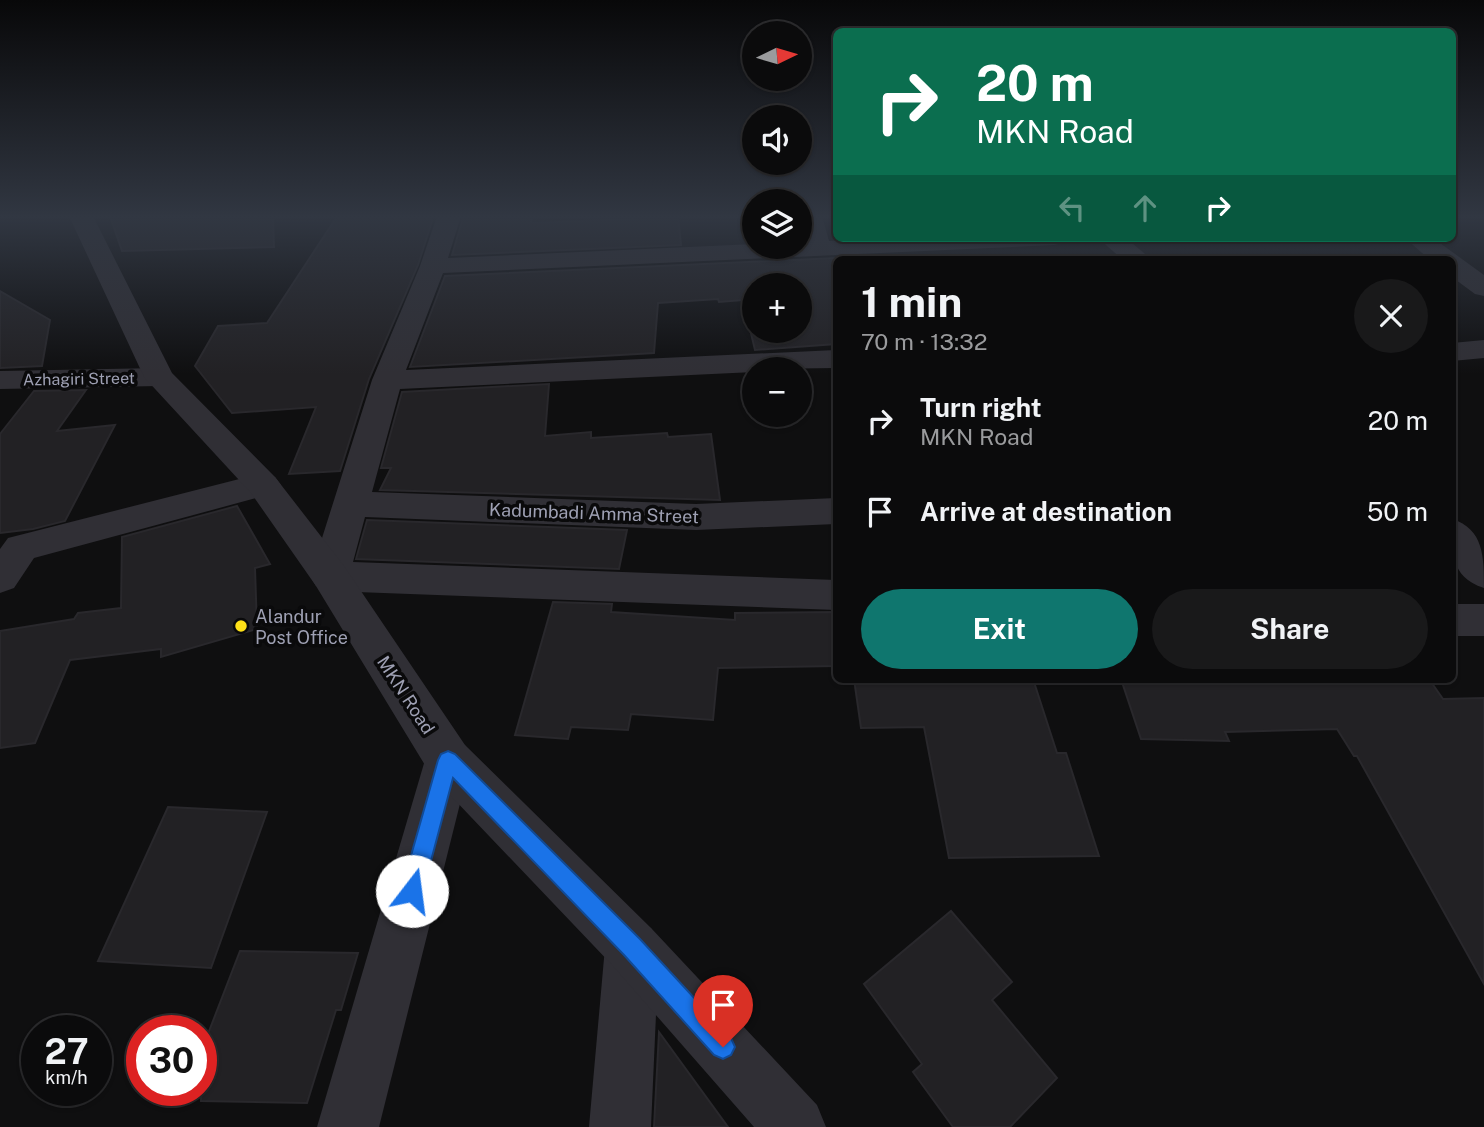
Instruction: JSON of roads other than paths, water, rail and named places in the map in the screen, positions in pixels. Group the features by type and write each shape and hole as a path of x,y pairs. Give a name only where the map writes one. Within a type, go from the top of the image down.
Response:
{"street":[{"name":"MKN Road","path":"106,269 159,377 263,485 330,576 448,760 632,947 795,1127"},
{"path":"432,269 387,380 330,576 833,595"},
{"path":"1458,269 1484,288"},
{"path":"1456,352 1484,349"},
{"path":"387,380 833,359"},
{"name":"Azhagiri Street","path":"0,380 159,377"},
{"path":"0,579 21,548 263,485"},
{"name":"Kadumbadi Amma Street","path":"351,504 696,517 833,511"},
{"path":"1456,537 1484,573"},
{"path":"1456,620 1484,620"},
{"path":"348,1127 448,760"},
{"path":"620,1127 632,947"}],"place":[{"name":"Alandur Post Office","path":"241,626"}]}
